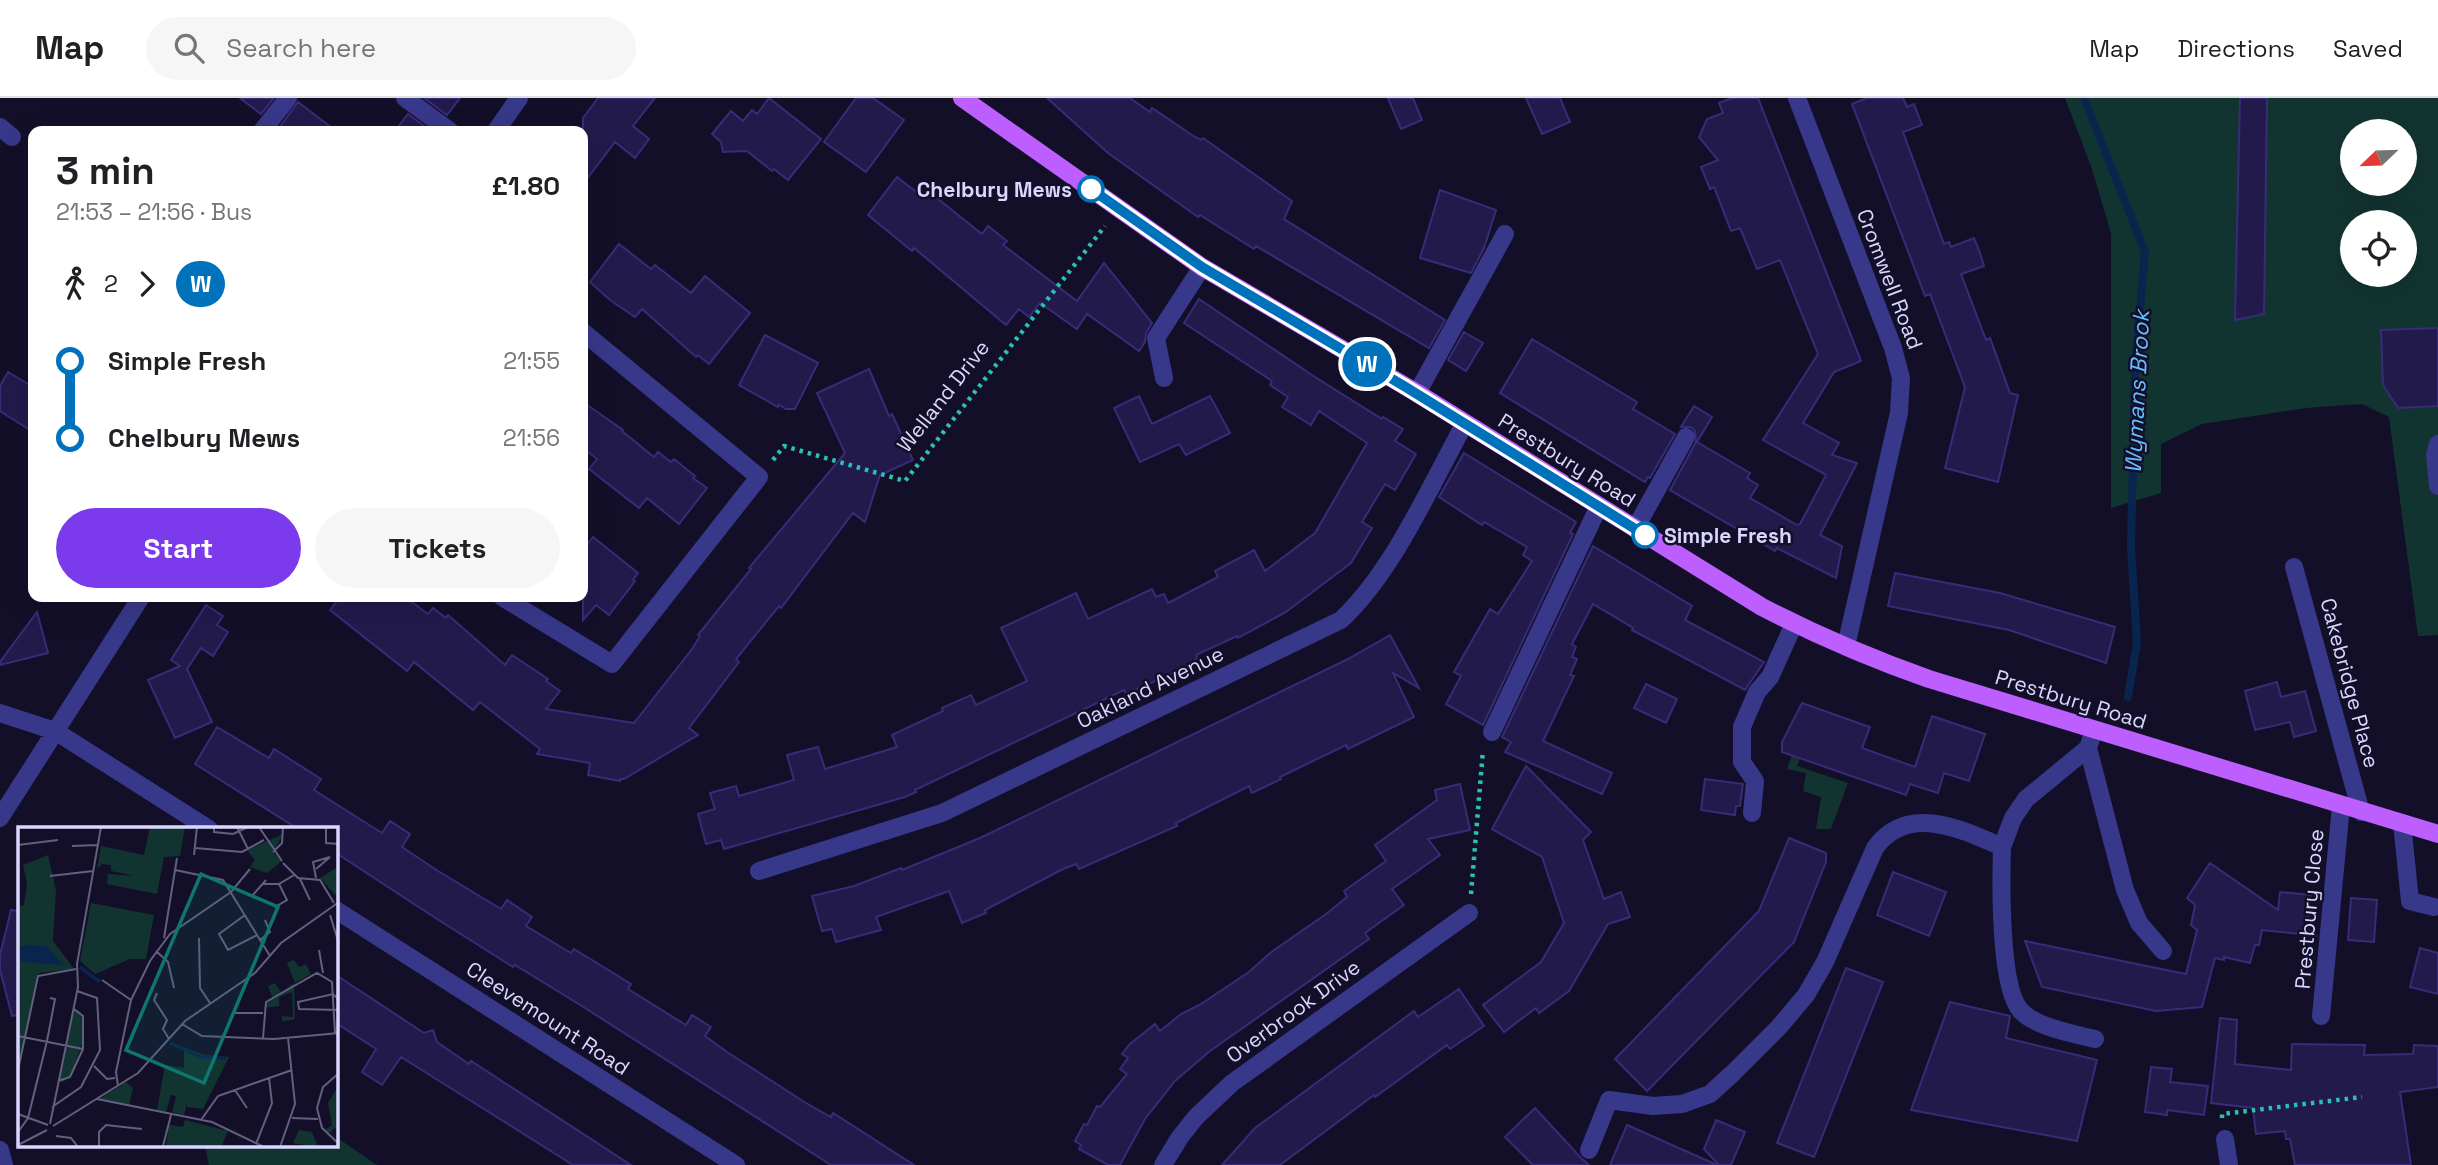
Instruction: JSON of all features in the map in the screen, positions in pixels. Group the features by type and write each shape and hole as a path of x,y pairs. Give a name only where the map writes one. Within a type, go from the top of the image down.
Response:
{"main road":[{"name":"Prestbury Road","path":"962,98 1202,267 1417,393 1762,607 1794,624 1929,679 2438,834"}],"street":[{"path":"265,126 288,98"},
{"path":"405,98 443,126"},
{"path":"499,126 519,98"},
{"name":"Cromwell Road","path":"1797,98 1893,348 1900,378 1899,413 1846,646"},
{"path":"1417,393 1505,234"},
{"path":"1164,378 1156,338 1202,267"},
{"path":"510,602 612,664 759,477 588,336"},
{"name":"Oakland Avenue","path":"759,870 942,813 1341,620 1359,603 1383,571 1465,423"},
{"path":"1635,529 1686,437"},
{"path":"2438,444 2435,455 2438,486"},
{"path":"1492,732 1599,506"},
{"name":"Cakebridge Place","path":"2294,567 2361,812"},
{"path":"0,818 138,602"},
{"path":"1752,813 1755,781 1742,762 1742,727 1757,692 1770,677 1794,624"},
{"path":"0,713 55,731 206,827"},
{"path":"2094,730 2088,748 2026,799 2013,818 2002,847 2002,923 2013,998 2021,1012 2042,1023 2095,1039"},
{"path":"2088,748 2125,890 2139,923 2163,951"},
{"name":"Prestbury Close","path":"2322,1016 2341,806"},
{"path":"2402,823 2410,901 2434,907"},
{"path":"1589,1150 1609,1100 1653,1106 1682,1104 1710,1094 1779,1027 1806,995 1825,962 1875,848 1889,833 1908,824 1939,824 1958,827 2002,847"},
{"name":"Cleevemount Road","path":"338,911 736,1165"},
{"name":"Overbrook Drive","path":"1163,1165 1196,1117 1232,1083 1469,914"},
{"path":"2225,1139 2229,1165"},
{"path":"0,1150 4,1165"}],"path":[{"name":"Welland Drive","path":"759,477 785,446 905,481 1118,208"},
{"path":"1469,914 1484,736 1492,732"},
{"path":"2225,1139 2222,1114 2362,1097"}],"green space":[{"path":"2065,98 2438,98 2438,635 2418,636 2389,417 2362,404 2306,408 2202,424 2161,444 2161,493 2111,508 2111,233 2091,166"},
{"path":"1794,749 1802,752 1797,766 1848,783 1831,829 1816,829 1821,797 1803,791 1806,773 1787,769"},
{"path":"338,1138 377,1165 209,1165 205,1148 338,1148"}],"building":[{"path":"240,98 274,98 261,114"},
{"path":"424,98 460,98 447,115"},
{"path":"598,98 655,98 633,126 649,139 635,158 615,142 588,177 588,126 583,126 583,118"},
{"path":"769,98 821,139 788,180 747,151 723,152 721,142 712,134 731,111 743,121 752,110 757,114"},
{"path":"856,98 873,98 904,120 866,172 824,142"},
{"path":"1047,98 1130,98 1150,112 1152,108 1195,137 1201,140 1203,138 1292,201 1284,219 1445,320 1429,348 1256,246 1254,249 1200,215 1198,217 1108,153"},
{"path":"1388,98 1413,98 1422,120 1401,129"},
{"path":"1526,98 1560,98 1570,122 1542,134"},
{"path":"1732,98 1758,98 1861,361 1834,372 1803,423 1839,443 1832,455 1857,463 1820,535 1842,546 1836,578 1777,548 1775,551 1670,490 1696,442 1695,431 1691,427 1681,427 1694,406 1712,417 1697,442 1750,473 1747,478 1758,485 1750,498 1797,525 1826,475 1763,440 1818,354 1780,260 1757,269 1740,228 1731,231 1714,187 1710,189 1701,167 1718,160 1699,137 1707,119 1723,113 1719,103"},
{"path":"1867,98 1903,98 1907,107 1914,104 1922,125 1903,132 1944,244 1949,242 1951,247 1974,238 1980,253 1984,266 1961,274 1986,340 1990,338 2010,393 2018,395 1998,482 1945,468 1965,387 1930,294 1925,296 1852,104"},
{"path":"2240,98 2267,98 2264,314 2235,320"},
{"path":"298,102 329,126 280,126"},
{"path":"408,114 424,126 399,126"},
{"path":"897,177 923,197 928,191 982,234 988,226 1007,241 1003,245 1077,301 1104,263 1152,323 1139,351 1087,314 1077,329 1040,303 1029,317 1019,309 1006,325 914,248 912,251 868,215"},
{"path":"1440,190 1496,210 1484,248 1471,273 1420,258"},
{"path":"619,244 651,269 655,265 691,293 705,276 750,313 709,364 698,355 696,357 642,309 635,317 590,282"},
{"path":"1199,299 1315,377 1403,429 1395,441 1416,454 1395,490 1385,484 1362,522 1372,528 1351,563 1286,612 1238,638 1237,636 1196,655 1196,663 1126,694 1124,690 905,797 724,849 721,840 706,844 698,814 715,809 710,793 736,786 739,796 794,780 787,755 818,747 825,769 897,747 892,735 943,711 942,708 971,695 976,705 1027,681 1001,628 1076,593 1088,619 1152,589 1156,597 1164,594 1168,603 1218,577 1215,571 1254,550 1265,571 1315,533 1367,443 1319,411 1311,425 1282,407 1288,397 1270,385 1272,381 1184,323"},
{"path":"2438,328 2438,406 2398,408 2383,385 2381,330"},
{"path":"1464,332 1483,343 1466,371 1448,360"},
{"path":"765,335 818,363 795,409 786,409 779,405 778,407 739,385"},
{"path":"1532,339 1637,402 1633,409 1675,434 1650,478 1645,482 1500,393"},
{"path":"869,369 889,416 892,414 913,460 880,475 865,522 853,513 781,608 779,606 736,659 739,662 689,728 698,735 620,781 588,775 590,763 537,754 540,749 480,702 473,710 414,662 407,671 330,610 336,602 412,602 428,614 433,608 446,618 448,615 505,665 512,655 548,679 546,681 560,691 546,709 634,723 692,649 700,636 698,635 751,569 749,568 845,453 817,393"},
{"path":"8,372 28,384 28,429 0,411 0,386"},
{"path":"1139,396 1152,424 1210,396 1230,433 1186,455 1179,444 1140,462 1114,408"},
{"path":"588,406 623,430 654,457 658,452 671,462 674,459 707,488 679,524 647,498 639,508 589,469 597,459 588,452"},
{"path":"1464,453 1576,522 1570,533 1573,534 1483,725 1446,704 1461,676 1454,672 1490,609 1498,614 1532,561 1523,555 1527,547 1484,522 1482,525 1439,497"},
{"path":"593,537 638,573 609,615 596,605 583,620 583,602 588,602 588,544"},
{"path":"1593,546 1692,606 1685,620 1764,662 1745,690 1632,630 1633,628 1593,604 1572,644 1576,647 1572,657 1577,659 1570,675 1574,676 1543,741 1612,773 1602,794 1505,752 1511,742 1502,737"},
{"path":"1895,573 2000,593 2115,627 2106,663 2009,630 1888,606"},
{"path":"206,605 223,616 217,625 228,632 213,656 201,648 187,669 212,722 175,738 148,680 180,666 171,660"},
{"path":"37,612 48,653 0,665 0,662"},
{"path":"1390,635 1419,688 1393,673 1414,717 1348,749 1346,745 1252,793 1249,786 1176,823 1177,826 1079,869 1076,864 1063,869 985,910 986,913 962,923 949,891 876,917 881,930 836,942 832,929 822,931 812,896 854,886 901,868 902,870 980,838 1348,659"},
{"path":"2277,682 2281,697 2305,691 2316,731 2294,737 2290,722 2255,730 2245,691"},
{"path":"1646,684 1677,699 1666,723 1634,708"},
{"path":"1802,703 1870,727 1862,748 1915,767 1932,716 1985,734 1969,781 1944,773 1938,793 1910,784 1906,795 1782,752 1782,742"},
{"path":"217,727 269,758 274,749 321,779 314,790 382,833 390,821 410,834 402,847 438,871 501,909 507,900 532,917 526,926 571,953 574,949 631,984 628,989 686,1025 692,1015 711,1027 705,1036 727,1052 806,1103 831,1117 833,1113 914,1165 831,1165 338,854 338,827 295,827 195,764"},
{"path":"1526,766 1591,832 1583,840 1604,899 1621,892 1630,917 1608,924 1569,991 1539,1013 1536,1008 1504,1032 1483,1005 1541,962 1564,923 1542,857 1492,829"},
{"path":"1705,779 1743,784 1740,806 1736,806 1735,815 1701,810"},
{"path":"1460,784 1470,830 1428,839 1440,855 1392,889 1404,905 1365,933 1369,939 1210,1051 1175,1081 1145,1119 1120,1165 1108,1165 1079,1149 1081,1145 1075,1141 1084,1124 1087,1125 1097,1106 1100,1107 1127,1074 1120,1069 1128,1058 1122,1054 1130,1044 1155,1024 1160,1031 1181,1014 1201,1004 1326,914 1347,897 1344,891 1386,861 1375,845 1437,800 1435,790"},
{"path":"1789,838 1826,853 1826,862 1794,942 1647,1091 1615,1059 1759,911"},
{"path":"2210,863 2278,910 2280,892 2311,895 2307,929 2317,936 2262,930 2259,945 2255,945 2250,963 2224,957 2224,960 2215,958 2202,1007 2156,1011 2042,987 2025,941 2186,974 2197,930 2191,925 2195,905 2187,898"},
{"path":"1893,872 1946,892 1929,936 1877,915"},
{"path":"2351,898 2377,900 2374,942 2348,940"},
{"path":"11,910 18,911 18,1015 12,1016 0,970 0,955"},
{"path":"2420,948 2438,953 2438,994 2410,987"},
{"path":"1846,968 1883,982 1814,1157 1777,1143"},
{"path":"338,976 424,1033 433,1030 437,1042 469,1064 471,1061 631,1165 573,1165 401,1057 382,1085 362,1072 376,1049 338,1024"},
{"path":"1459,989 1484,1026 1450,1049 1447,1045 1280,1165 1222,1165 1255,1128 1414,1011 1418,1017"},
{"path":"1950,1002 2010,1016 2006,1038 2097,1060 2077,1141 1911,1110"},
{"path":"2220,1018 2237,1020 2235,1064 2291,1070 2292,1044 2365,1045 2364,1055 2413,1054 2414,1045 2438,1046 2438,1087 2400,1092 2411,1165 2295,1165 2290,1139 2286,1139 2285,1131 2256,1134 2253,1108 2211,1103"},
{"path":"2151,1067 2172,1069 2170,1082 2208,1086 2204,1115 2167,1110 2167,1115 2145,1112"},
{"path":"1535,1108 1589,1165 1533,1165 1505,1137"},
{"path":"1716,1120 1745,1132 1731,1165 1719,1165 1704,1149"},
{"path":"1627,1125 1717,1165 1610,1165"}],"waterway":[{"name":"Wymans Brook","path":"2084,98 2145,252 2135,366 2131,547 2137,642 2128,697"}],"bus line":[{"name":"W","path":"1091,189 1202,267 1404,386 1645,535"}],"place":[{"name":"Chelbury Mews","path":"1091,189"},
{"name":"Simple Fresh","path":"1645,535"}]}
